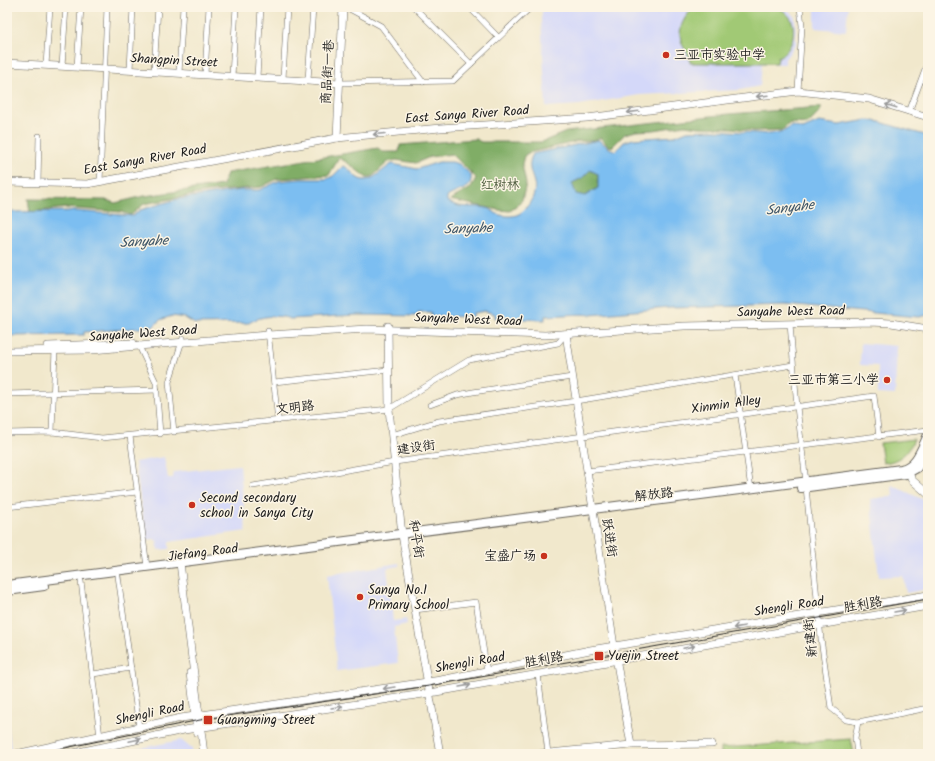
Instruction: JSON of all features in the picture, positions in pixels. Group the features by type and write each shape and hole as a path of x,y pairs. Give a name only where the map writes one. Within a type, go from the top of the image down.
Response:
{"main road":[{"name":"商品街一巷","path":"337,138 345,7"},
{"name":"Shangpin Street","path":"7,63 340,83"},
{"name":"East Sanya River Road","path":"7,182 80,184 100,182 337,138 440,128 587,118 798,91 869,99 928,117"},
{"name":"Sanyahe West Road","path":"388,328 566,331 698,322 873,319 928,325"},
{"name":"Sanyahe West Road","path":"7,351 138,345 352,326 566,334 684,326 790,324 891,323 928,329"},
{"name":"和平街","path":"388,328 389,409 402,537 440,754"},
{"name":"跃进街","path":"566,334 616,660 631,745"},
{"name":"Sanyahe West Road","path":"7,346 55,348"},
{"path":"908,471 915,461 928,435"},
{"path":"908,471 920,464 928,450"},
{"path":"908,471 928,490"},
{"path":"908,471 916,484 928,494"},
{"name":"解放路","path":"402,537 908,471"},
{"name":"解放路","path":"593,512 751,489 806,485"},
{"name":"Jiefang Road","path":"7,591 179,566 402,537"},
{"path":"179,566 197,716 204,754"},
{"name":"Jiefang Road","path":"7,585 147,567 179,566"},
{"name":"Shengli Road","path":"16,754 197,716 428,682 487,672 614,646 819,614 928,595"},
{"name":"胜利路","path":"69,754 199,728 430,693 928,606"},
{"path":"199,728 200,754"},
{"path":"540,754 631,745 712,744"}],"street":[{"path":"46,65 50,7"},
{"path":"62,66 66,7"},
{"path":"76,67 81,7"},
{"path":"100,182 103,138 107,7"},
{"path":"130,70 133,7"},
{"path":"154,71 158,7"},
{"path":"179,73 183,7"},
{"path":"205,74 209,7"},
{"path":"232,76 236,7"},
{"path":"257,77 261,7"},
{"path":"283,79 287,7"},
{"path":"308,80 313,7"},
{"path":"345,7 381,26 423,82"},
{"path":"414,7 471,64"},
{"path":"469,7 498,37"},
{"path":"798,91 802,26 800,7"},
{"path":"340,83 453,81 528,8"},
{"path":"909,112 928,61"},
{"path":"38,183 39,136"},
{"name":"新建街","path":"790,324 797,407 820,625 831,708 846,720 858,722"},
{"path":"268,333 278,421"},
{"name":"文明路","path":"7,433 52,432 102,438 160,434 389,409 469,360 558,343 566,334"},
{"path":"174,432 169,382 182,341"},
{"path":"138,345 156,382 160,434"},
{"path":"52,432 55,348"},
{"path":"392,435 439,421 576,401 793,365"},
{"path":"274,382 388,370"},
{"path":"735,374 742,414 751,489"},
{"path":"430,405 458,395 473,392 572,377"},
{"path":"7,394 53,394 156,390"},
{"name":"Xinmin Alley","path":"582,436 874,396 879,436"},
{"path":"587,471 928,430"},
{"path":"130,436 147,567"},
{"name":"建设街","path":"253,486 394,462 582,436"},
{"path":"7,507 137,492"},
{"path":"118,576 139,727"},
{"path":"81,581 100,737"},
{"path":"415,610 476,602 487,672"},
{"path":"93,674 131,668"},
{"path":"538,674 548,753"},
{"path":"857,754 855,738 858,722 928,708"}],"shaded area":[{"name":"三亚市实验中学","path":"543,7 784,7 794,15 796,44 785,59 785,64 762,64 760,86 740,90 639,95 579,105 546,107 541,19"},
{"path":"815,7 848,7 846,31 815,28"},
{"name":"三亚市第三小学","path":"861,343 897,346 895,395 878,394 878,366 860,365"},
{"name":"Second secondary school in Sanya City","path":"164,457 168,478 173,478 174,472 240,465 246,531 169,542 169,549 158,550 157,541 154,539 146,540 135,462"},
{"path":"892,485 928,502 928,589 906,593 903,576 879,577 870,499 893,496"},
{"name":"Sanya No.1 Primary School","path":"399,563 399,566 387,568 393,621 406,619 407,624 394,627 398,663 337,671 327,575"},
{"path":"7,714 11,750 7,751"},
{"path":"181,740 192,749 192,754 111,754"}],"green space":[{"path":"694,7 779,8 789,16 793,24 792,41 787,51 778,57 777,63 690,63 689,56 683,46 680,35 684,20"},
{"name":"红树林","path":"822,107 819,113 808,124 790,123 782,130 754,131 685,125 636,131 625,134 612,147 607,145 601,138 591,141 579,141 528,153 524,156 522,164 526,184 522,200 510,211 450,200 471,188 476,178 452,154 430,157 416,163 396,160 388,162 373,176 367,178 339,158 329,175 277,179 261,187 208,192 144,204 131,215 121,212 66,208 30,212 28,199 106,200 115,203 144,196 223,185 227,173 378,148 383,152 399,152 400,145 476,139 481,142 542,142 566,132 729,114"},
{"path":"590,170 598,174 598,188 585,196 575,194 572,183 582,178"},
{"path":"914,439 909,449 902,456 893,461 883,463 880,443"},
{"path":"851,739 854,754 721,754 721,748"}],"water":[{"name":"Sanyahe","path":"867,120 880,122 928,136 928,315 919,317 785,305 668,308 590,315 575,314 545,316 545,320 495,318 495,314 485,311 473,313 473,317 431,316 431,312 418,312 417,316 356,315 290,319 274,316 263,317 249,323 195,324 185,318 172,316 160,320 153,327 84,332 84,335 7,336 7,212 76,211 133,216 140,210 178,199 241,190 259,190 279,181 327,179 333,176 343,166 355,176 365,180 374,177 392,164 417,169 439,162 452,162 459,164 471,175 471,180 467,187 447,197 447,201 452,204 462,206 487,208 498,214 510,216 520,214 525,209 534,192 530,168 530,162 533,154 599,140 609,148 616,151 624,142 633,139 675,136 687,131 714,130 770,134 784,131 792,126 803,129 819,122 839,125","holes":["590,170 598,174 598,188 585,196 576,194 572,183 582,178"]}],"tram line":[{"path":"36,754 200,720 429,686 928,599"}],"place":[{"name":"三亚市实验中学","path":"666,55"},
{"name":"三亚市第三小学","path":"887,380"},
{"name":"Second secondary school in Sanya City","path":"192,505"},
{"name":"宝盛广场","path":"544,556"},
{"name":"Sanya No.1 Primary School","path":"360,597"},
{"name":"Yuejin Street","path":"599,656"},
{"name":"Guangming Street","path":"208,720"}]}
